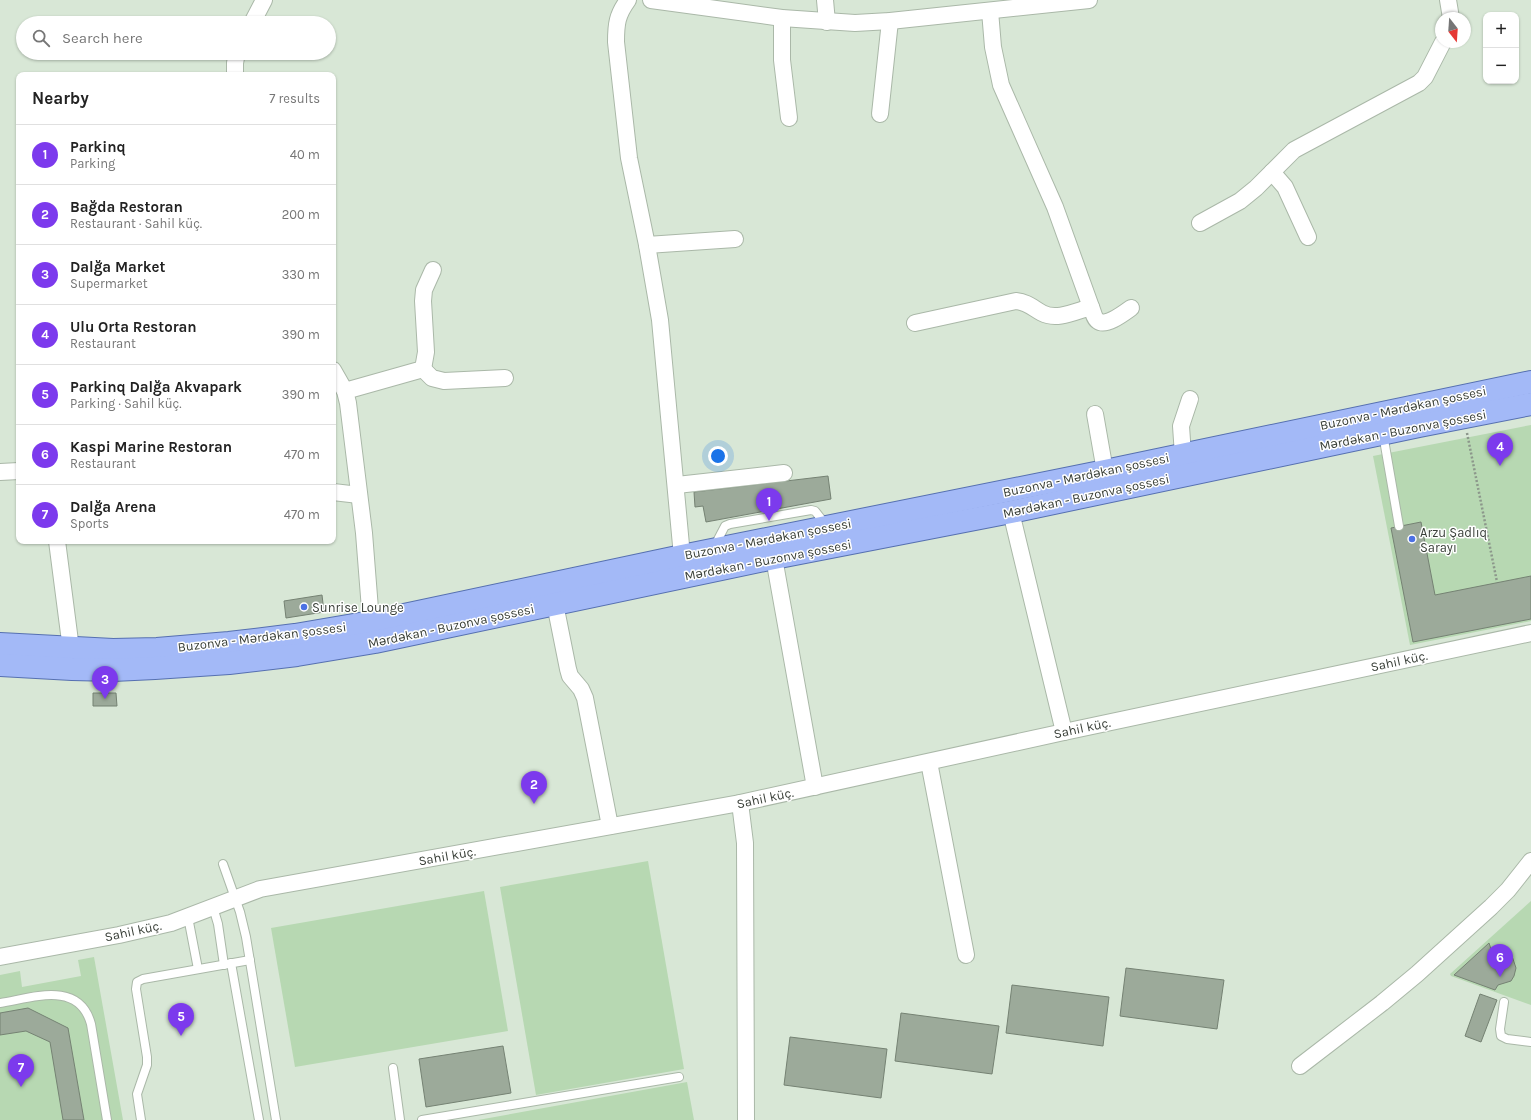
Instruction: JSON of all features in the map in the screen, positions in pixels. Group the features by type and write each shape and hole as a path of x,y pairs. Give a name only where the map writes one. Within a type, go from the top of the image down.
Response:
{"main road":[{"name":"Buzonva - Mərdəkan şossesi","path":"0,644 71,649 156,649 229,643 295,635 371,622 682,556 1105,471 1531,382"},
{"name":"Mərdəkan - Buzonva şossesi","path":"0,664 113,670 229,663 297,655 375,642 774,558 1011,512 1383,433 1531,404"}],"street":[{"path":"256,16 264,0"},
{"path":"628,0 618,16 616,25 616,42 629,158 647,245 660,320 677,485 682,556"},
{"path":"651,0 782,18 855,23 890,21 980,8 1089,0"},
{"path":"825,0 827,22"},
{"path":"1448,0 1450,12"},
{"path":"980,8 993,47 1001,85 1056,207 1096,320 1104,323 1109,322 1131,308"},
{"path":"782,18 782,60 789,118"},
{"path":"880,114 890,21"},
{"path":"1200,223 1240,201 1256,188 1294,150 1419,83 1425,77 1440,48"},
{"path":"235,72 236,60"},
{"path":"1272,172 1285,187 1308,237"},
{"path":"647,245 735,239"},
{"path":"423,369 426,352 423,301 424,290 433,270"},
{"path":"915,323 1016,301 1023,302 1049,316 1058,316 1091,307"},
{"path":"423,369 432,378 444,381 505,378"},
{"path":"345,391 423,369"},
{"path":"336,377 345,391 348,403 364,533 371,622"},
{"path":"1183,455 1181,426 1190,399"},
{"path":"1096,414 1105,471"},
{"path":"0,472 16,471"},
{"path":"677,485 784,473"},
{"path":"336,492 359,495"},
{"path":"1011,512 1064,732"},
{"path":"56,544 71,649"},
{"path":"774,558 815,787"},
{"path":"554,604 570,676 582,689 585,698 610,826"},
{"name":"Sahil küç.","path":"0,957 150,928 188,917 260,889 740,803 1064,732 1531,633"},
{"path":"929,762 966,955"},
{"path":"740,803 745,843 746,1120"},
{"path":"1300,1066 1417,974 1491,908 1508,890 1531,861"}],"lane":[{"path":"1383,433 1399,526"},
{"path":"223,864 244,930 276,1120"},
{"path":"213,907 228,964 259,1120"},
{"path":"188,917 198,969"},
{"path":"140,1120 137,1094 147,1065 147,1057 136,989 137,982 143,979 250,960"},
{"path":"0,1003 50,994 70,998 79,1003 85,1009 89,1015 91,1024 107,1120"},
{"path":"1504,1002 1500,1029 1501,1036 1506,1039 1531,1042"},
{"path":"393,1068 400,1120"},
{"path":"422,1120 446,1118 679,1077"}],"path":[{"path":"1464,417 1497,582"}],"green space":[{"path":"1531,425 1531,621 1410,645 1373,456"},
{"path":"648,861 684,1069 536,1095 500,887"},
{"path":"484,891 508,1031 295,1067 271,928"},
{"path":"1531,901 1531,1005 1451,976 1450,974"},
{"path":"94,957 123,1120 0,1120 0,975 20,971 22,987 81,976 78,960"},
{"path":"687,1082 694,1120 478,1120"}],"building":[{"path":"828,476 831,499 706,522 703,506 695,507 694,492"},
{"path":"1421,522 1435,595 1531,576 1531,619 1413,642 1391,528"},
{"path":"322,595 324,612 286,618 284,601"},
{"path":"93,693 116,693 117,706 93,706"},
{"path":"1489,943 1491,949 1500,947 1511,953 1516,968 1511,981 1498,985 1495,990 1454,975"},
{"path":"1126,968 1224,980 1217,1029 1120,1016"},
{"path":"1012,985 1109,997 1103,1046 1006,1033"},
{"path":"1480,994 1497,1000 1481,1042 1465,1036"},
{"path":"28,1008 68,1028 84,1120 63,1120 50,1042 26,1031 0,1035 0,1013"},
{"path":"901,1013 999,1026 992,1074 895,1061"},
{"path":"790,1037 887,1049 881,1098 784,1085"},
{"path":"503,1046 511,1093 426,1107 419,1059"}],"place":[{"name":"Ulu Orta Restoran","path":"1500,466"},
{"name":"Parkinq","path":"769,521"},
{"name":"Arzu Şadlıq Sarayı","path":"1412,539"},
{"name":"Sunrise Lounge","path":"304,607"},
{"name":"Dalğa Market","path":"105,699"},
{"name":"Bağda Restoran","path":"534,804"},
{"name":"Kaspi Marine Restoran","path":"1500,977"},
{"name":"Parkinq Dalğa Akvapark","path":"181,1036"},
{"name":"Dalğa Arena","path":"21,1087"}]}
